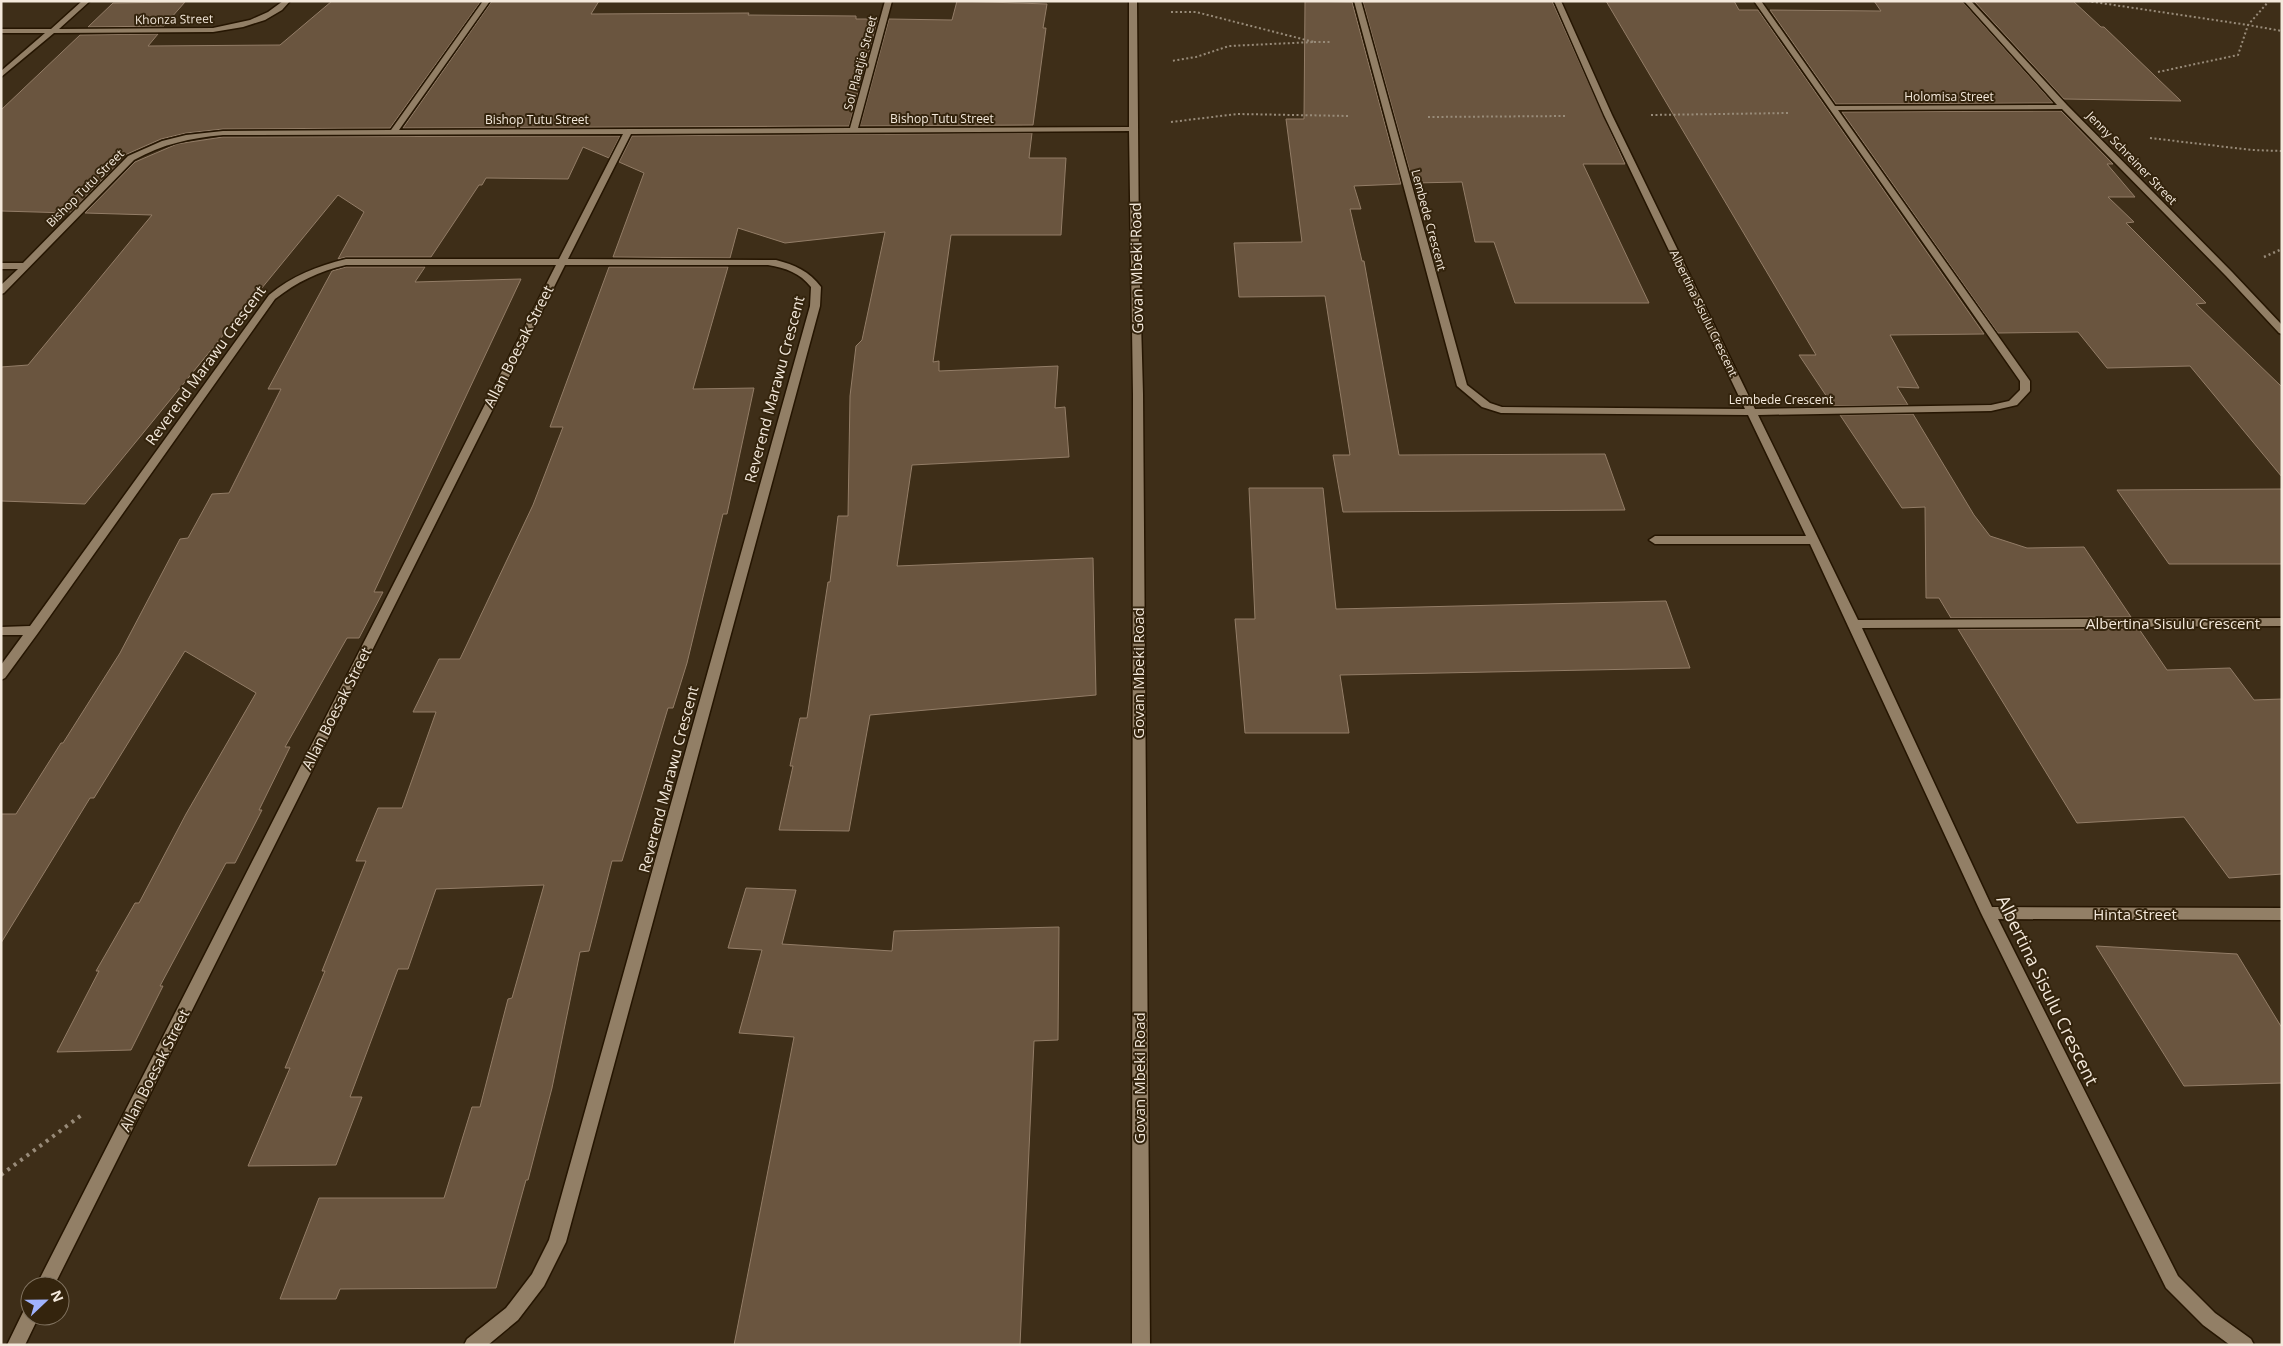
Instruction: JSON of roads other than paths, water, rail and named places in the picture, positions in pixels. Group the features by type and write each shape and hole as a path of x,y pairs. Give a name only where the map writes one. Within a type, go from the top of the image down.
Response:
{"street":[{"path":"1,75 87,1"},
{"name":"Khonza Street","path":"1,31 213,30 244,26 276,12 287,1"},
{"path":"393,132 487,1"},
{"name":"Sol Plaatjie Street","path":"854,131 889,1"},
{"name":"Govan Mbeki Road","path":"1133,1 1138,394 1141,1345"},
{"name":"Lembede Crescent","path":"1357,1 1462,386 1486,405 1501,410 1752,412 1991,408 2013,403 2026,391 2025,381 1757,1"},
{"name":"Albertina Sisulu Crescent","path":"1557,1 1608,115 1854,624 1988,914 2172,1282 2209,1319 2245,1345"},
{"name":"Jenny Schreiner Street","path":"1967,1 2064,106 2229,274 2282,331"},
{"name":"Holomisa Street","path":"1833,108 2064,106"},
{"name":"Bishop Tutu Street","path":"1,291 131,158 151,147 182,136 222,133 1134,129"},
{"name":"Allan Boesak Street","path":"50,1276 560,262 628,131"},
{"name":"Reverend Marawu Crescent","path":"1,675 272,297 288,283 311,272 346,262 768,262 784,264 802,272 816,287 815,306 556,1242 538,1280 512,1314 473,1345"},
{"path":"1,266 25,266"},
{"path":"1655,540 1813,540"},
{"name":"Albertina Sisulu Crescent","path":"1854,624 2282,622"},
{"path":"1,631 34,630"},
{"name":"Hinta Street","path":"1988,914 2282,914"},
{"path":"16,1345 25,1326"}]}
